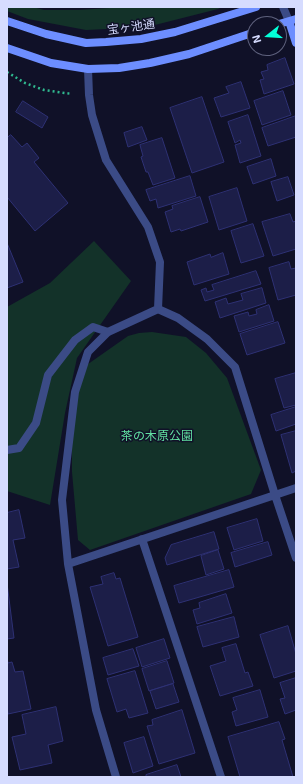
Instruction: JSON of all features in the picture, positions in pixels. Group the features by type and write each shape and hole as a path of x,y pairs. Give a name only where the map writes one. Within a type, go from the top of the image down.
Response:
{"street":[{"name":"宝ヶ池通","path":"7,21 46,34 86,42 106,42 141,39 175,32 256,7"},
{"path":"283,7 292,20 296,43"},
{"path":"7,48 51,63 88,70 119,68 150,63 189,54 247,35"},
{"path":"88,70 89,95 92,114 106,160 148,227 160,262 158,309"},
{"path":"116,777 96,710 68,564 62,500 75,392 88,352 108,332 158,309 178,318 207,340 235,366 296,558"},
{"path":"7,450 19,448 36,423 48,375 75,340 93,327 108,332"},
{"path":"68,564 296,488"},
{"path":"142,539 221,777"}],"path":[{"path":"7,72 24,83 44,90 76,94"}],"green space":[{"path":"7,7 33,7 44,10 78,10 125,7 222,7 147,27 86,30 28,19 7,11"},
{"path":"94,241 131,281 77,358 65,413 50,505 7,491 7,307 50,283"},
{"name":"茶の木原公園","path":"152,332 186,337 206,353 227,378 261,470 251,494 90,550 78,540 72,472 72,442 81,369 128,336"}],"building":[{"path":"285,58 294,84 264,94 260,80 264,79 261,72 268,70 267,65"},
{"path":"241,82 250,108 221,117 214,98 229,93 226,87"},
{"path":"283,91 291,115 262,125 254,101"},
{"path":"202,97 224,162 192,173 170,108"},
{"path":"23,101 48,117 42,128 16,112"},
{"path":"248,115 261,156 240,163 235,145 241,143 240,140 235,143 228,122"},
{"path":"296,116 296,137 268,146 262,128"},
{"path":"142,127 147,140 128,147 124,133"},
{"path":"11,135 22,147 27,143 39,158 34,162 68,203 35,231 7,197 7,138"},
{"path":"162,138 175,178 153,185 148,172 146,172 141,157 143,156 140,145"},
{"path":"271,159 276,176 253,184 247,167"},
{"path":"190,176 196,196 158,208 156,199 150,201 146,190"},
{"path":"288,177 294,195 277,201 271,182"},
{"path":"237,188 247,221 219,230 209,197"},
{"path":"200,197 208,222 181,231 180,229 171,232 165,212 173,209 172,206"},
{"path":"290,214 293,222 296,221 296,249 273,256 262,222"},
{"path":"253,224 264,256 241,263 231,231"},
{"path":"7,243 23,282 7,288"},
{"path":"223,253 229,274 194,285 187,262 210,254 211,257"},
{"path":"289,262 291,269 296,268 296,295 278,300 269,268"},
{"path":"256,271 261,284 205,301 201,290 206,288 207,292 214,290 212,285"},
{"path":"262,288 266,303 220,318 215,302 226,298 228,304 243,300 241,294"},
{"path":"269,305 274,321 239,332 234,316 248,312 249,316 257,314 256,310"},
{"path":"278,322 285,343 247,355 240,334"},
{"path":"296,373 296,405 284,408 275,379"},
{"path":"296,407 296,424 276,431 271,415"},
{"path":"296,431 296,471 292,473 281,435"},
{"path":"19,510 25,538 13,540 19,567 7,569 7,513"},
{"path":"257,519 263,541 234,550 227,528"},
{"path":"214,532 219,549 167,565 165,558 171,545"},
{"path":"268,542 272,555 235,567 231,553"},
{"path":"218,550 224,569 206,575 201,556"},
{"path":"229,570 234,587 179,603 174,586"},
{"path":"114,573 116,579 120,578 138,637 108,646 90,587 103,584 101,577"},
{"path":"7,583 14,638 7,639"},
{"path":"226,594 232,613 197,624 193,610 200,608 199,603"},
{"path":"234,617 239,637 203,647 197,627"},
{"path":"288,626 296,654 296,671 274,678 260,635"},
{"path":"164,639 170,658 142,667 136,648"},
{"path":"236,644 245,673 248,672 253,686 220,696 210,666 226,661 222,648"},
{"path":"133,649 139,666 108,675 103,658"},
{"path":"7,658 8,663 12,662 15,672 23,671 31,709 8,714"},
{"path":"167,661 174,683 149,691 142,669"},
{"path":"135,671 148,713 129,718 126,709 117,712 107,679"},
{"path":"296,678 296,710 285,714 280,699 285,698 280,683"},
{"path":"173,684 179,702 156,709 150,691"},
{"path":"260,690 268,717 236,726 232,712 237,710 233,698"},
{"path":"56,707 63,741 48,745 52,763 20,770 12,737 26,734 22,715"},
{"path":"182,710 195,753 159,764 147,726 153,725 152,720"},
{"path":"279,722 285,739 282,740 293,777 240,777 228,737"},
{"path":"144,737 153,766 133,773 124,743"},
{"path":"177,765 181,777 146,777 146,775"}]}
